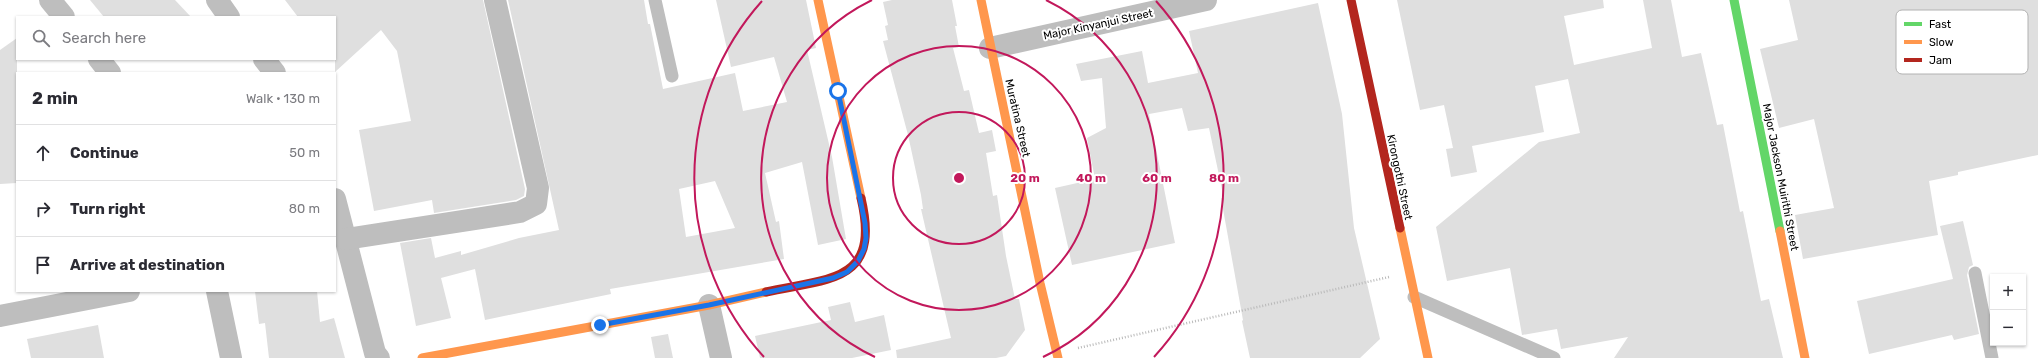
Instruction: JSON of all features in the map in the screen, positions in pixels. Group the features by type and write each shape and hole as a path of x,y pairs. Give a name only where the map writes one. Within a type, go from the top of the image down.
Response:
{"street":[{"path":"50,0 63,16"},
{"path":"217,0 228,16"},
{"path":"346,239 520,212 536,204 538,188 495,0"},
{"path":"422,358 709,305 833,278 847,272 858,261 864,249 865,223 818,0"},
{"name":"Muratina Street","path":"981,0 1040,283 1057,353"},
{"name":"Major Kinyanjui Street","path":"990,48 1206,0"},
{"name":"Kirongothi Street","path":"1351,0 1408,273 1428,358"},
{"name":"Major Jackson Muirithi Street","path":"1734,0 1805,358"},
{"path":"99,60 109,72"},
{"path":"265,60 275,72"},
{"path":"336,203 375,353 379,358"},
{"path":"0,316 124,292"},
{"path":"216,292 231,358"},
{"path":"709,305 721,358"}],"lane":[{"path":"655,0 672,76"},
{"path":"1975,273 1992,358"},
{"path":"1414,297 1554,358"}],"path":[{"path":"1057,353 1408,273"}],"building":[{"path":"90,0 175,0 190,16 103,16"},
{"path":"285,0 483,0 525,189 524,196 516,200 434,213 432,200 374,211 359,130 411,121 397,51 381,30 335,72 336,16 297,16"},
{"path":"508,0 644,0 663,89 735,73 743,111 787,102 774,57 731,67 716,0 806,0 816,48 807,50 832,157 846,239 818,245 802,162 765,173 776,222 779,221 784,259 610,289 611,294 485,320 475,269 441,278 451,318 416,326 400,243 431,238 435,258 461,251 461,255 519,238 559,230","holes":["715,181 735,228 686,237 679,189"]},
{"path":"892,0 952,0 959,47 953,48 964,91 969,90 979,133 992,130 996,151 986,153 993,196 997,195 1006,256 1015,299 1019,299 1025,330 1006,356 996,358 897,358 896,350 951,338 921,209 923,209 921,195 908,135 883,41 888,40 885,26 888,25 883,2"},
{"path":"1397,0 1603,0 1604,8 1564,16 1574,65 1652,48 1643,0 1671,0 1682,57 1701,53 1717,125 1723,124 1740,212 1743,211 1761,301 1769,299 1783,358 1614,358 1628,337 1561,349 1557,329 1522,335 1510,268 1447,281 1436,227 1539,142 1580,133 1568,79 1535,86 1544,132 1472,146 1477,172 1451,177 1446,149 1453,148 1444,105 1420,110"},
{"path":"1789,0 2038,0 2038,155 1958,172 1958,175 1929,181 1938,235 1803,259 1795,215 1834,208 1814,119 1779,128 1760,49 1798,40"},
{"path":"1318,3 1342,114 1354,228 1380,339 1360,358 1250,358 1242,321 1221,198 1224,199 1209,128 1188,131 1182,108 1149,114 1175,243 1072,265 1055,188 1095,179 1087,138 1106,128 1102,78 1081,81 1076,64 1142,51 1148,83 1198,73 1189,31"},
{"path":"16,39 16,183 0,184 0,50"},
{"path":"1963,221 1973,265 1969,267 1967,275 1979,334 1954,340 1952,335 1869,354 1857,301 1953,279 1940,226"},
{"path":"255,292 317,292 320,322 334,318 345,358 269,358 265,323 259,324"},
{"path":"850,302 855,322 884,315 891,350 852,358 760,358 755,336 831,320 828,307"},
{"path":"98,325 104,358 31,358 27,339"},
{"path":"668,334 673,358 655,358 651,337"}],"traffic: fast":[{"path":"1734,0 1780,231"}],"traffic: slow":[{"path":"818,0 861,198"},
{"path":"981,0 1040,283 1058,358"},
{"path":"1400,228 1428,358"},
{"path":"1780,231 1805,358"},
{"path":"422,358 709,305 766,292"}],"traffic: jam":[{"path":"1351,0 1400,228"},
{"path":"766,292 829,279 845,272 857,261 864,247 865,226 861,198"}],"route":[{"path":"600,325 751,296 833,278 847,272 858,261 864,249 866,238 865,223 838,91"}]}
